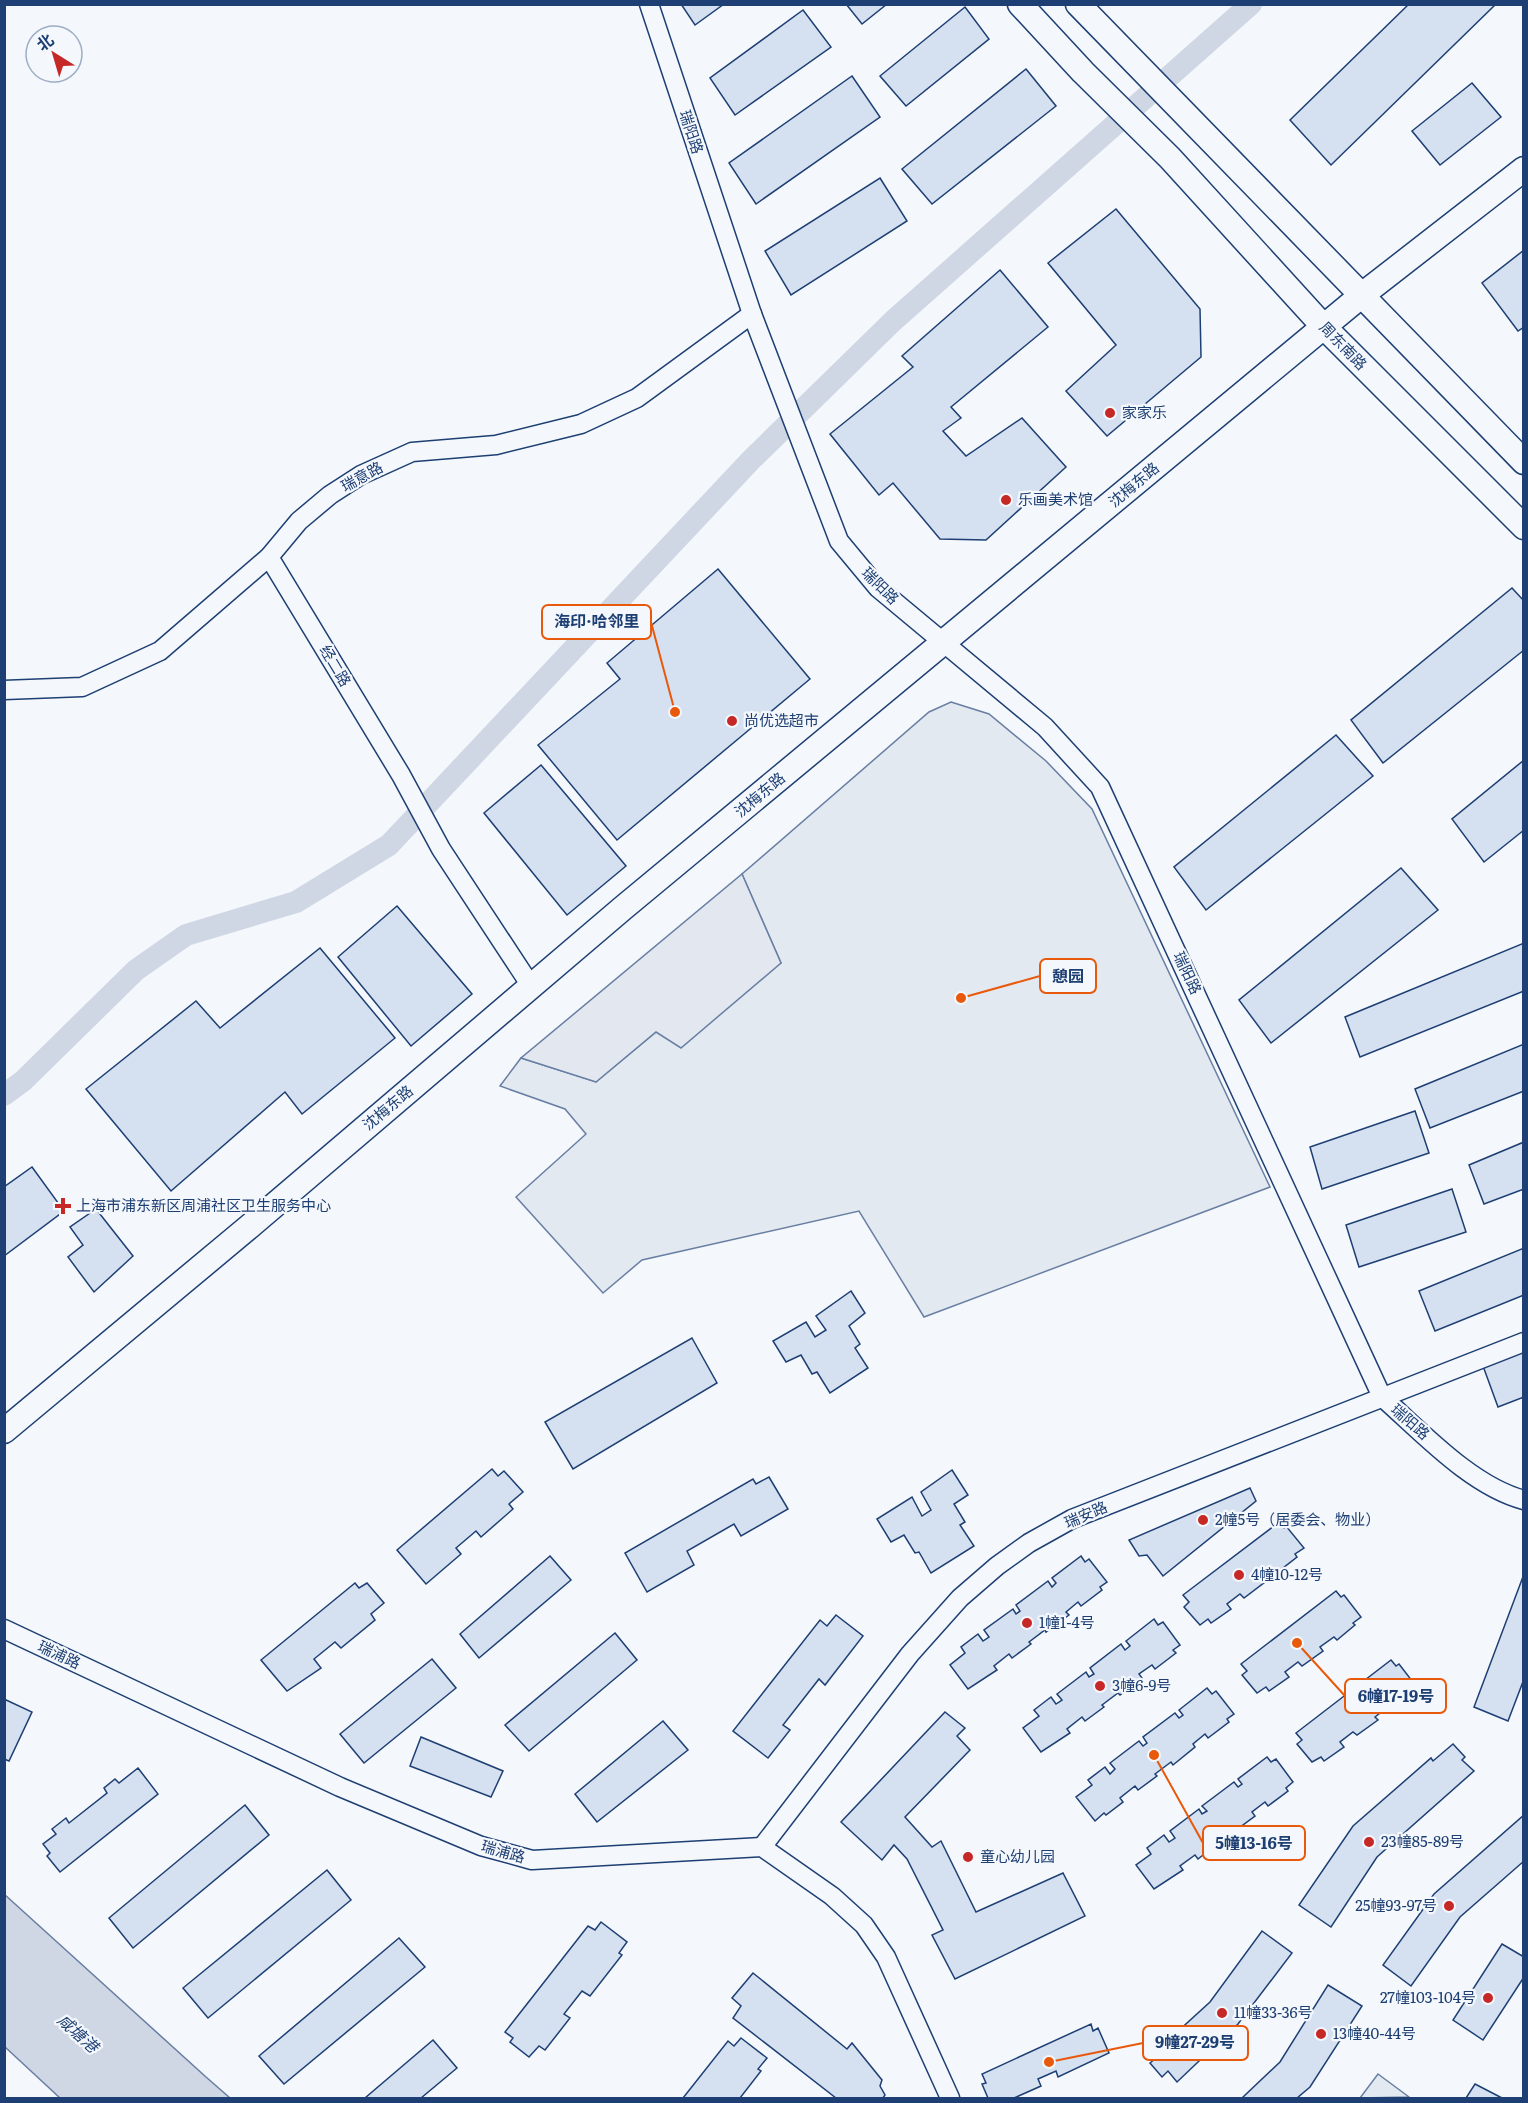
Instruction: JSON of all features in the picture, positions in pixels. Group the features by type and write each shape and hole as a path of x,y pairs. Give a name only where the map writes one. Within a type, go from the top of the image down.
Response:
{"street":[{"name":"瑞阳路","path":"649,4 752,314 839,542 878,588 1045,727 1100,787 1382,1397 1461,1467 1511,1497 1524,1500"},
{"name":"周东南路","path":"1020,4 1083,72 1170,158 1324,327 1524,527"},
{"path":"1078,4 1524,462"},
{"name":"沈梅东路","path":"4,1431 250,1226 531,986 1362,295 1524,169"},
{"name":"瑞意路","path":"4,690 82,687 160,651 269,558 299,521 330,495 361,476 412,452 496,445 581,424 637,398 752,314"},
{"name":"经二路","path":"269,558 401,775 441,849 531,986"},
{"name":"瑞安路","path":"762,1847 910,1654 960,1598 1029,1543 1072,1519 1524,1342"},
{"name":"瑞浦路","path":"4,1629 340,1787 482,1846 532,1860 762,1847"},
{"path":"762,1847 832,1896 864,1925 886,1957 950,2098"}],"shaded area":[{"path":"951,702 989,714 1046,761 1092,809 1270,1187 924,1317 859,1211 642,1260 603,1293 516,1197 586,1134 565,1109 500,1086 521,1058 596,1082 656,1032 781,963 742,874 929,712"},
{"path":"742,874 781,963 681,1048 656,1032 596,1082 521,1058"},
{"path":"1378,2074 1409,2097 1360,2098"}],"water":[{"name":"咸塘港","path":"4,1894 230,2098 60,2098 5,2047"}],"building":[{"path":"681,4 724,4 695,25"},
{"path":"846,4 887,4 862,24"},
{"path":"1409,4 1496,4 1331,165 1290,120"},
{"path":"965,7 989,39 906,106 880,76"},
{"path":"803,10 831,47 735,115 710,78"},
{"path":"1026,69 1056,106 932,204 902,169"},
{"path":"852,76 880,117 756,204 729,163"},
{"path":"1472,83 1501,117 1440,165 1412,131"},
{"path":"880,178 907,221 791,295 765,251"},
{"path":"1116,209 1200,309 1201,357 1107,436 1066,391 1116,345 1048,263"},
{"path":"1524,250 1524,327 1518,331 1482,283"},
{"path":"1000,270 1048,327 951,407 961,418 943,431 966,456 1022,418 1066,467 986,540 940,539 893,483 879,495 830,434 913,367 902,356"},
{"path":"718,569 810,679 617,840 538,745 620,679 607,663"},
{"path":"1512,588 1524,601 1524,650 1383,763 1351,720"},
{"path":"1336,735 1373,776 1206,910 1174,867"},
{"path":"1524,760 1524,830 1484,862 1452,819"},
{"path":"541,765 626,866 567,915 484,813"},
{"path":"1401,868 1438,910 1271,1043 1239,1000"},
{"path":"397,906 472,994 411,1046 338,957"},
{"path":"1524,943 1524,991 1360,1057 1345,1017"},
{"path":"320,948 395,1038 302,1114 285,1092 171,1191 86,1089 196,1001 220,1028"},
{"path":"1524,1044 1524,1091 1430,1128 1415,1089"},
{"path":"1415,1111 1429,1153 1322,1189 1310,1147"},
{"path":"1524,1142 1524,1189 1484,1204 1469,1165"},
{"path":"32,1167 64,1211 4,1256 4,1187"},
{"path":"1452,1189 1466,1232 1359,1267 1346,1225"},
{"path":"96,1209 133,1256 94,1292 68,1257 83,1245 70,1227"},
{"path":"1524,1248 1524,1295 1435,1331 1419,1291"},
{"path":"851,1291 865,1313 849,1326 860,1344 855,1348 868,1368 830,1393 817,1372 812,1374 801,1355 786,1362 773,1341 806,1322 815,1337 826,1330 816,1316"},
{"path":"692,1338 717,1383 573,1469 545,1422"},
{"path":"1524,1350 1524,1397 1498,1407 1483,1366"},
{"path":"492,1469 498,1476 504,1471 523,1492 509,1504 513,1509 481,1537 476,1531 456,1548 461,1554 426,1584 397,1550"},
{"path":"952,1470 968,1495 954,1504 965,1522 960,1525 974,1546 931,1573 919,1552 915,1553 904,1535 891,1542 877,1519 912,1497 922,1516 931,1510 921,1492"},
{"path":"769,1477 788,1509 741,1536 734,1524 687,1551 694,1565 647,1592 625,1553 753,1479 756,1484"},
{"name":"2幢5号（居委会、物业）","path":"1250,1488 1256,1501 1163,1576 1147,1555 1139,1556 1129,1540"},
{"name":"4幢10-12号","path":"1278,1523 1284,1528 1286,1526 1304,1548 1295,1554 1297,1557 1279,1571 1276,1569 1263,1579 1265,1582 1244,1598 1240,1594 1227,1604 1231,1609 1211,1623 1208,1619 1200,1625 1184,1607 1189,1602 1183,1595"},
{"path":"550,1556 571,1580 479,1658 460,1634"},
{"name":"1幢1-4号","path":"1081,1556 1085,1562 1089,1559 1107,1582 1100,1587 1102,1590 1081,1606 1078,1602 1066,1612 1069,1615 1029,1642 1031,1644 1012,1658 1009,1654 994,1666 997,1670 968,1689 950,1665 965,1653 961,1647 978,1634 983,1641 989,1637 984,1630 1013,1609 1016,1614 1020,1611 1016,1605 1048,1581 1052,1587 1056,1583 1052,1578"},
{"path":"1524,1574 1524,1679 1508,1721 1474,1707"},
{"path":"355,1583 359,1588 367,1583 384,1603 371,1614 375,1620 341,1648 335,1642 314,1659 321,1668 287,1691 261,1660"},
{"path":"1336,1591 1341,1597 1344,1595 1361,1617 1353,1623 1355,1625 1337,1640 1334,1637 1320,1647 1323,1651 1302,1666 1298,1662 1285,1672 1289,1677 1269,1691 1266,1687 1257,1693 1242,1675 1247,1671 1241,1664"},
{"path":"836,1615 863,1636 825,1685 819,1679 783,1725 790,1730 768,1758 733,1731 820,1620 827,1626"},
{"name":"3幢6-9号","path":"1154,1619 1158,1625 1163,1622 1180,1645 1173,1650 1176,1653 1155,1669 1152,1665 1139,1674 1142,1678 1102,1705 1104,1707 1085,1721 1082,1717 1067,1729 1070,1733 1041,1752 1023,1728 1039,1716 1034,1710 1051,1697 1056,1704 1062,1700 1057,1694 1086,1672 1089,1677 1094,1674 1090,1668 1121,1644 1125,1650 1130,1646 1126,1641"},
{"path":"615,1633 637,1660 529,1751 505,1725"},
{"path":"432,1659 456,1688 364,1763 340,1734"},
{"path":"1391,1660 1396,1666 1399,1664 1416,1686 1408,1692 1410,1695 1392,1709 1389,1706 1375,1717 1378,1720 1357,1735 1353,1732 1340,1742 1344,1747 1324,1761 1321,1757 1312,1762 1297,1744 1302,1740 1296,1733"},
{"path":"1207,1688 1212,1694 1216,1691 1234,1714 1227,1719 1229,1722 1208,1738 1205,1734 1193,1744 1195,1747 1173,1765 1171,1762 1138,1790 1135,1786 1120,1798 1123,1802 1095,1821 1076,1797 1092,1785 1088,1780 1105,1767 1110,1774 1115,1769 1110,1763 1139,1741 1143,1746 1147,1743 1143,1737 1175,1713 1179,1718 1183,1715 1179,1710"},
{"path":"4,1699 32,1712 9,1761 4,1759"},
{"path":"945,1712 965,1728 957,1736 970,1750 905,1817 932,1847 941,1841 976,1912 1063,1873 1085,1916 955,1979 932,1935 943,1930 907,1859 894,1845 882,1860 841,1822"},
{"path":"663,1721 688,1750 597,1822 575,1794"},
{"path":"421,1737 503,1771 491,1797 410,1766"},
{"name":"23幢85-89号","path":"1453,1744 1465,1757 1462,1760 1474,1771 1377,1857 1331,1927 1299,1905 1353,1826 1431,1758 1433,1761"},
{"path":"1267,1757 1271,1762 1276,1759 1293,1782 1286,1788 1288,1791 1268,1806 1265,1802 1252,1812 1255,1816 1215,1842 1217,1844 1198,1859 1195,1855 1180,1866 1183,1870 1154,1889 1136,1865 1151,1854 1147,1848 1164,1835 1169,1842 1175,1838 1170,1831 1199,1809 1202,1814 1207,1811 1202,1806 1234,1782 1238,1787 1242,1784 1238,1779"},
{"path":"138,1768 158,1794 60,1872 47,1856 50,1853 43,1844 56,1834 52,1829 66,1818 69,1823 107,1793 104,1788 115,1779 119,1783"},
{"path":"245,1805 269,1835 133,1948 109,1918"},
{"name":"25幢93-97号","path":"1524,1815 1524,1861 1460,1917 1411,1986 1383,1965 1434,1894"},
{"path":"327,1870 351,1900 208,2018 183,1988"},
{"path":"601,1922 627,1942 619,1953 622,1955 590,1996 582,1991 564,2014 570,2018 545,2050 539,2046 529,2057 510,2042 513,2038 505,2032 588,1926 595,1930"},
{"name":"11幢33-36号","path":"1262,1931 1292,1953 1238,2024 1177,2082 1168,2071 1162,2077 1150,2063 1168,2048 1164,2044 1210,2002"},
{"path":"399,1938 425,1967 284,2084 259,2056"},
{"name":"27幢103-104号","path":"1502,1944 1524,1957 1524,1977 1483,2040 1453,2020"},
{"path":"753,1973 847,2049 852,2043 882,2080 880,2086 885,2095 883,2098 836,2098 733,2018 741,2006 732,1998"},
{"name":"13幢40-44号","path":"1328,1985 1362,2006 1310,2087 1297,2098 1242,2098 1280,2062"},
{"path":"1091,2024 1093,2031 1098,2028 1109,2053 1058,2077 1056,2071 1038,2079 1041,2086 1014,2098 988,2098 982,2084 986,2083 982,2074"},
{"path":"741,2038 767,2058 758,2069 761,2071 740,2098 683,2098 728,2041 734,2046"},
{"path":"433,2040 457,2068 421,2098 365,2098"},
{"path":"1475,2084 1502,2098 1466,2098"}],"waterway":[{"path":"4,1095 23,1081 136,970 186,935 296,902 389,845 751,460 893,321 1251,4"}],"place":[{"name":"家家乐","path":"1110,413"},
{"name":"乐画美术馆","path":"1006,500"},
{"name":"海印·哈邻里","path":"675,712"},
{"name":"尚优选超市","path":"732,721"},
{"name":"憩园","path":"961,998"},
{"name":"上海市浦东新区周浦社区卫生服务中心","path":"63,1206"},
{"name":"2幢5号（居委会、物业）","path":"1203,1520"},
{"name":"4幢10-12号","path":"1239,1575"},
{"name":"1幢1-4号","path":"1027,1623"},
{"name":"6幢17-19号","path":"1297,1643"},
{"name":"3幢6-9号","path":"1100,1686"},
{"name":"5幢13-16号","path":"1154,1755"},
{"name":"23幢85-89号","path":"1369,1842"},
{"name":"童心幼儿园","path":"968,1857"},
{"name":"25幢93-97号","path":"1449,1906"},
{"name":"27幢103-104号","path":"1488,1998"},
{"name":"11幢33-36号","path":"1222,2013"},
{"name":"13幢40-44号","path":"1321,2034"},
{"name":"9幢27-29号","path":"1049,2062"}]}
